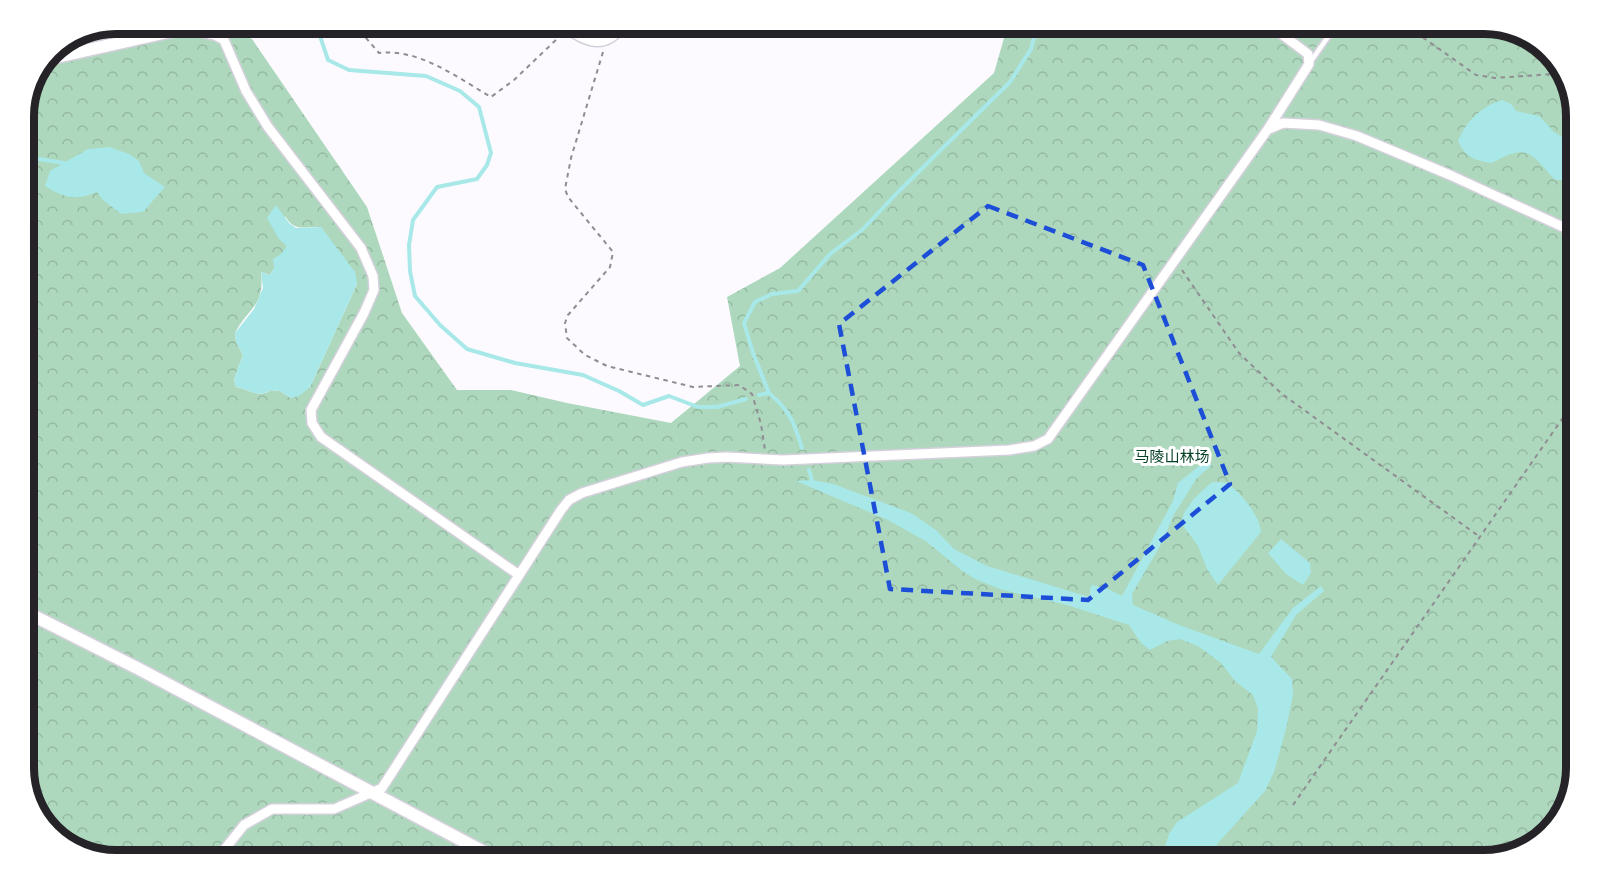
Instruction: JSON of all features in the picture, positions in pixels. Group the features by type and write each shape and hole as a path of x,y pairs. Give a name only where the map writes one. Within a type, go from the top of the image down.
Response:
{"street":[{"path":"61,56 159,34"},
{"path":"218,34 224,40 246,91 262,118 361,248 373,276 374,290 364,313 318,394 312,410 312,423 321,437 519,575"},
{"path":"583,34 596,40 606,41 615,34"},
{"path":"224,850 244,825 272,809 334,808 382,788 561,510 569,500 582,493 682,462 726,457 783,460 1009,450 1034,446 1048,439 1268,129 1309,64 1308,54 1281,34"},
{"path":"1268,129 1283,123 1319,125 1357,136 1450,175 1565,228"},
{"path":"35,617 139,669 480,850"}],"lane":[{"path":"1309,64 1330,34"}],"path":[{"path":"362,34 378,53 388,52 434,64 491,97 532,64 559,34"},
{"path":"1419,34 1476,75 1495,78 1553,74 1557,80"},
{"path":"606,41 571,158 565,189 572,203 613,252 612,260 610,267 568,315 564,323 567,338 585,355 607,366 636,374 693,387 739,385 752,394 761,424 767,459"},
{"path":"1175,260 1239,353 1282,394 1480,537"},
{"path":"1293,805 1565,414"}],"highlighted area":[{"path":"988,206 1143,265 1230,484 1088,600 890,589 839,324"}],"green space":[{"name":"马陵山林场","path":"116,34 237,34 252,39 367,207 402,313 457,390 511,390 671,423 740,366 727,297 780,268 994,73 1005,34 1484,34 1505,37 1525,45 1542,58 1552,71 1561,90 1565,111 1566,768 1563,789 1555,809 1534,833 1505,847 1484,850 116,850 95,847 75,839 58,826 43,804 35,773 35,111 37,95 43,80 51,66 62,55 75,45 90,39","holes":["285,216 293,225 301,228 321,227 357,284 310,387 291,398 280,391 271,390 258,394 236,387 234,379 243,355 236,342 235,333 258,300 262,284 261,272 270,275 287,246"]}],"water":[{"path":"1502,100 1511,104 1516,111 1539,116 1554,132 1565,139 1565,180 1555,180 1534,158 1522,152 1514,153 1492,163 1475,159 1464,151 1458,141 1465,127 1481,110"},
{"path":"109,147 129,154 139,161 144,173 165,187 143,212 121,214 97,192 83,197 70,197 45,186 50,171 88,149"},
{"path":"276,205 289,223 296,228 321,227 355,272 357,284 310,387 299,396 291,398 280,391 271,390 258,394 236,387 234,379 243,355 236,342 235,333 254,309 263,288 261,272 270,275 274,268 273,259 287,246 279,239 267,218"},
{"path":"1205,461 1212,465 1197,478 1173,516 1163,541 1132,594 1133,605 1179,625 1259,654 1293,608 1321,586 1324,591 1296,615 1271,657 1292,679 1293,695 1274,772 1265,791 1214,850 1164,850 1169,834 1177,822 1238,783 1257,731 1258,709 1253,695 1235,681 1221,663 1198,646 1180,639 1167,641 1150,650 1141,643 1129,625 1067,605 1003,590 977,580 927,542 888,520 796,481 812,480 833,484 911,513 936,530 954,549 987,566 1089,597 1091,585 1106,588 1122,596 1173,501 1178,483"},
{"path":"1212,482 1226,483 1238,492 1253,512 1261,532 1218,585 1207,569 1198,546 1181,523 1189,505"},
{"path":"1281,539 1310,563 1311,573 1303,585 1286,574 1268,553"}],"waterway":[{"path":"320,34 328,60 349,70 426,76 460,91 479,107 491,153 487,165 477,179 437,187 413,220 409,245 410,271 415,296 440,325 467,349 515,363 583,375 643,405 669,396 698,407 717,407 746,399"},
{"path":"769,393 744,323 755,302 772,294 798,291 830,254 862,230 1010,82 1031,49 1035,34"},
{"path":"35,158 64,163"},
{"path":"759,395 769,393 787,411 802,448"},
{"path":"809,470 812,480"}]}
